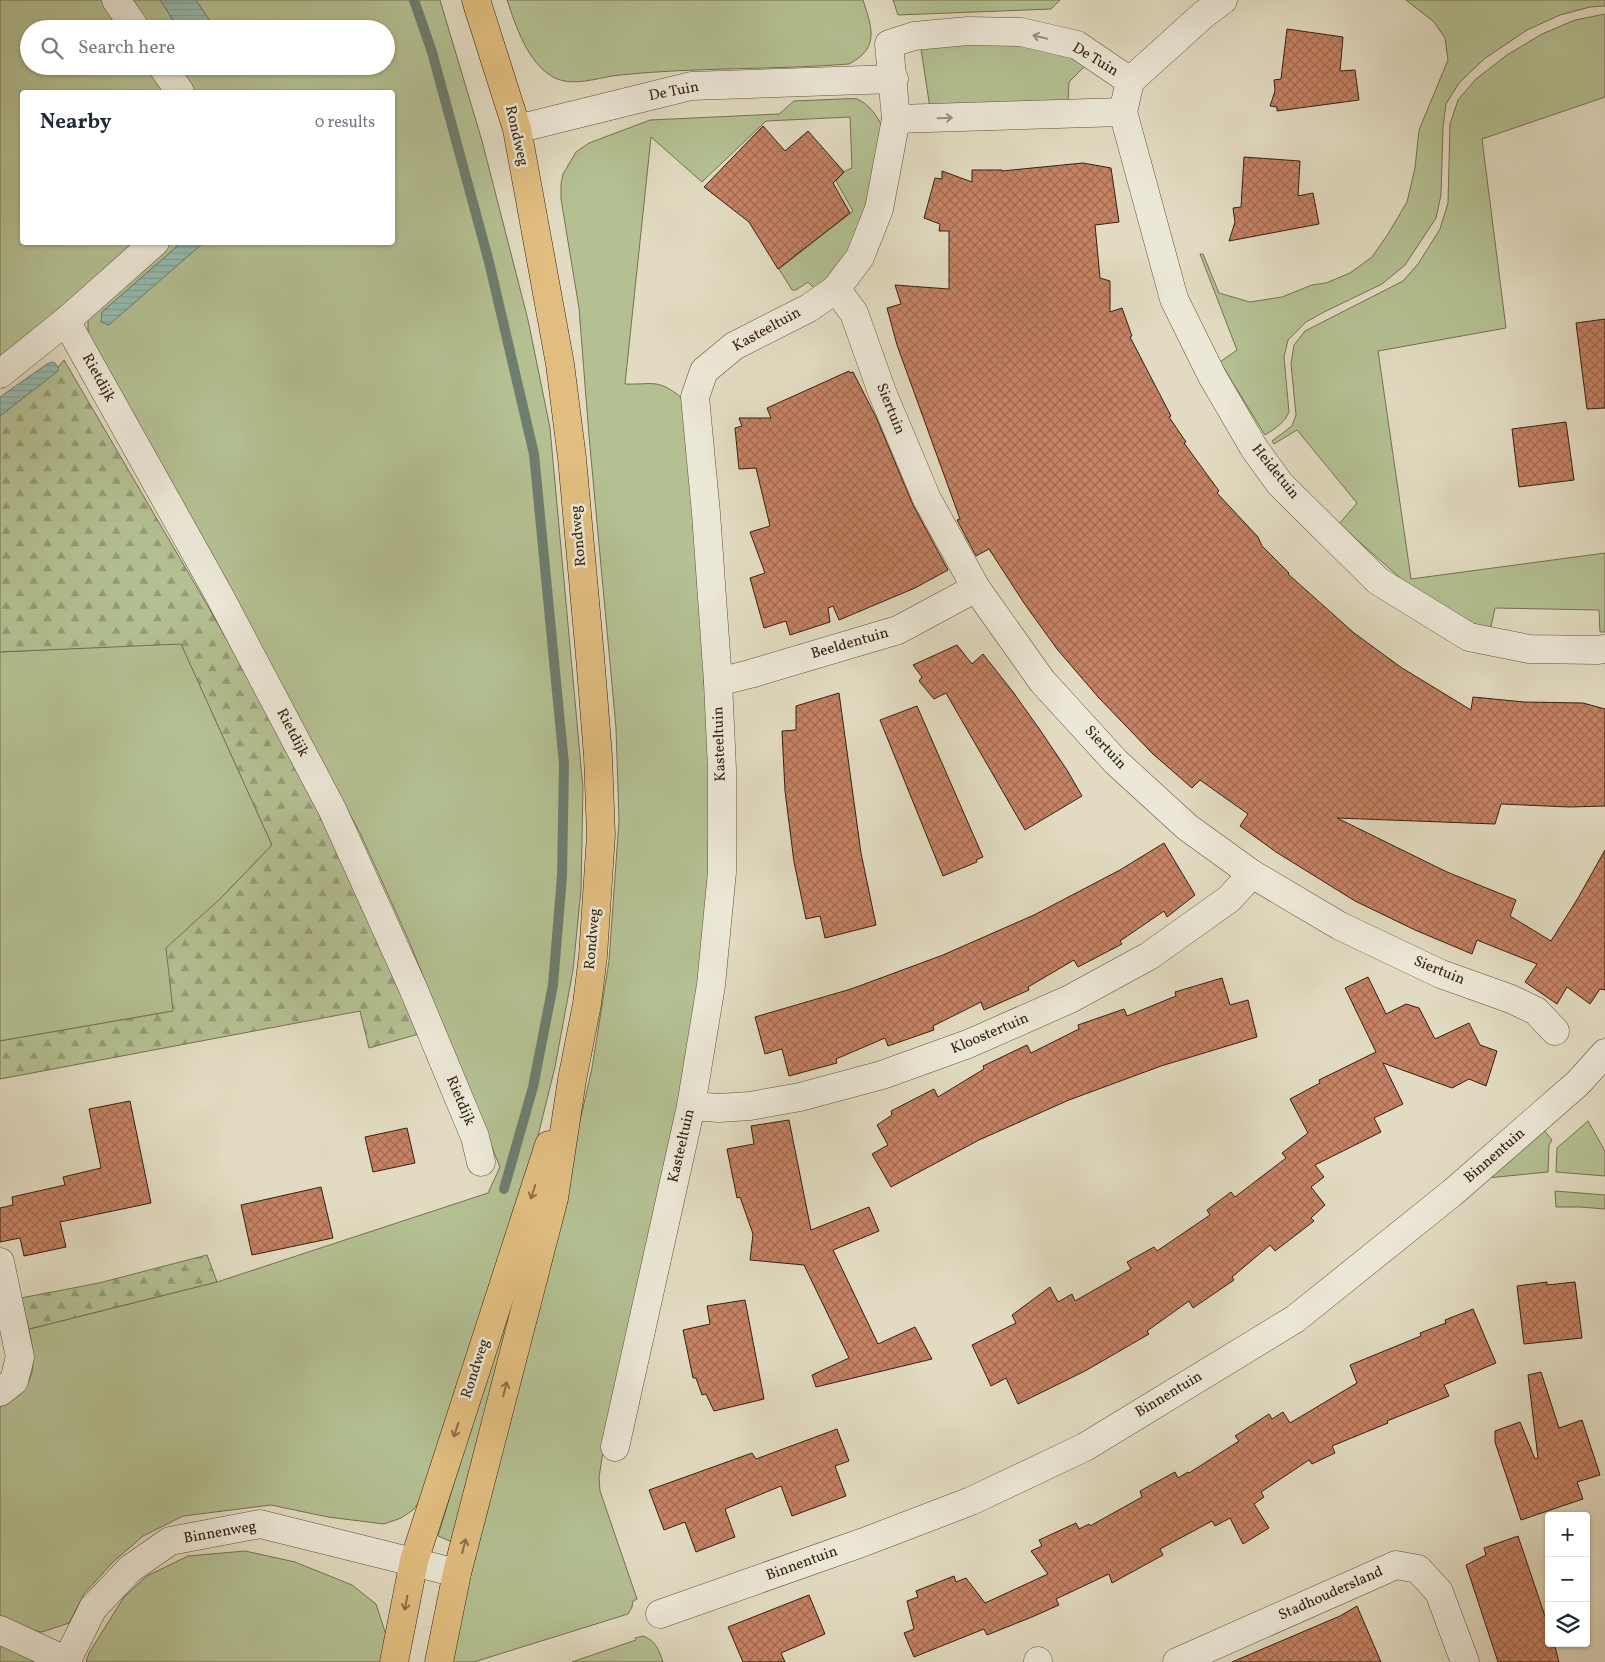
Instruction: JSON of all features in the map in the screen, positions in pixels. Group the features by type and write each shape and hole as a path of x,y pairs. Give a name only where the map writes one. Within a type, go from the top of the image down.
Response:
{"main road":[{"name":"Rondweg","path":"439,1662 457,1573 554,1198 572,1080 587,1004 593,956 601,835 598,756 572,458 560,364 517,129 476,0"},
{"name":"Rondweg","path":"394,1662 414,1561 533,1192 572,1080"}],"street":[{"path":"116,0 130,20"},
{"path":"1130,81 1203,15 1223,0"},
{"name":"De Tuin","path":"896,119 894,79 889,44 914,36 968,31 1021,32 1077,45 1130,81 1123,112"},
{"path":"168,75 179,90"},
{"name":"De Tuin","path":"517,129 691,86 894,79"},
{"path":"896,119 1123,112"},
{"name":"Heidetuin","path":"1123,112 1174,299 1212,376 1254,448 1280,484 1378,581 1469,637 1528,649 1605,649"},
{"name":"Kasteeltuin","path":"615,1447 691,1106 711,985 722,872 722,769 718,682 706,513 695,397 704,371 734,346 809,308 836,289 860,257 879,209 896,119"},
{"path":"0,374 66,321 152,245"},
{"name":"Siertuin","path":"836,289 854,313 882,392 927,499 976,588 1042,681 1116,762 1187,827 1252,874 1340,926 1441,974 1511,999 1536,1011 1555,1031"},
{"name":"Rietdijk","path":"66,321 218,593 332,809 413,988 475,1137 481,1162"},
{"name":"Beeldentuin","path":"718,682 898,630 976,588"},
{"name":"Kloostertuin","path":"691,1106 720,1108 750,1106 800,1097 882,1075 968,1044 1070,999 1149,956 1229,899 1252,874"},
{"name":"Binnentuin","path":"660,1614 864,1542 971,1501 1085,1447 1295,1319 1452,1193 1578,1083 1605,1053"},
{"path":"0,1262 20,1357 14,1380 0,1392"},
{"name":"Binnenweg","path":"66,1661 93,1608 130,1569 170,1542 260,1524 457,1573"},
{"name":"Stadhoudersland","path":"1177,1662 1396,1565 1418,1569 1440,1592 1465,1662"},
{"path":"0,1630 66,1661"}],"green space":[{"path":"0,0 103,0 117,20 20,20 20,75 157,75 168,90 20,90 20,245 139,245 0,361"},
{"path":"130,0 160,0 173,20 144,20"},
{"path":"196,0 440,0 482,141 528,320 550,428 583,788 581,890 573,970 555,1067 533,1156 423,1497 413,1510 401,1518 384,1524 328,1517 271,1505 183,1516 143,1536 113,1562 84,1594 69,1623 42,1632 19,1628 0,1620 0,1404 18,1394 26,1386 30,1378 33,1354 29,1329 217,1282 488,1193 500,1167 409,941 360,833 88,333 88,321 92,311 161,245 179,245 102,312 109,324 201,245 395,245 395,90 192,90 182,75 395,75 395,20 209,20"},
{"path":"507,0 863,0 871,28 871,36 866,51 849,64 649,72 569,82 553,77 529,53 514,21"},
{"path":"893,0 1060,0 1051,9 898,15"},
{"path":"1406,0 1605,0 1605,6 1590,7 1560,15 1527,30 1484,59 1459,83 1446,104 1443,127 1441,195 1436,218 1405,265 1382,284 1306,322 1288,340 1284,357 1289,412 1276,428 1265,435 1220,362 1237,350 1200,254 1203,254 1219,293 1250,302 1282,297 1312,285 1326,283 1350,273 1372,257 1407,202 1415,168 1419,130 1448,60 1445,38 1434,22"},
{"path":"1605,14 1605,97 1482,139 1506,328 1378,351 1411,579 1605,553 1605,632 1600,632 1599,610 1495,608 1490,631 1456,618 1424,599 1339,524 1357,503 1297,430 1274,444 1272,441 1292,426 1296,415 1291,364 1294,345 1305,331 1403,281 1418,264 1440,229 1448,203 1450,124 1458,100 1476,79 1507,55 1542,34 1575,20"},
{"path":"1008,41 1059,50 1086,65 1069,82 1068,104 930,108 921,49 932,46"},
{"path":"855,99 861,101 872,111 882,126 859,243 818,292 808,282 796,290 792,290 779,269 853,211 836,181 845,171 852,168 850,117 766,121 702,182 651,137 625,384 661,385 682,398 709,640 712,861 692,1081 603,1451 599,1478 600,1491 637,1599 633,1601 628,1614 474,1662 446,1662 583,1108 592,1068 609,961 619,820 616,728 579,308 561,199 563,174 576,152 589,143 650,120 779,114 794,101"},
{"path":"64,360 209,608 300,771 356,888 419,1034 369,1048 360,1011 0,1079 0,1041 173,1011 166,948 222,897 272,845 181,644 0,652 0,416 57,371"},
{"path":"181,643 272,845 222,897 174,1011 0,1041 0,652"},
{"path":"1588,1121 1605,1151 1605,1176 1556,1172 1557,1148"},
{"path":"1543,1129 1552,1140 1549,1145 1548,1172 1487,1178"},
{"path":"1555,1191 1605,1195 1605,1209 1556,1207"},
{"path":"541,1197 455,1543 438,1536"},
{"path":"207,1255 217,1282 29,1329 21,1298 99,1283"},
{"path":"245,1551 295,1562 352,1585 376,1604 386,1635 381,1662 86,1662 89,1653 124,1597 147,1576 188,1556"},
{"path":"643,1636 654,1643 663,1662 572,1662 636,1640 635,1638"},
{"path":"0,1643 31,1657 33,1662 0,1662"}],"water":[{"path":"160,0 196,0 209,20 173,20"},
{"path":"179,245 201,245 109,325 101,322 102,312"},
{"path":"52,362 58,367 58,371 0,416 0,397"}],"building":[{"path":"1287,29 1343,37 1340,71 1355,70 1359,100 1277,111 1277,107 1270,106 1275,91 1274,80 1281,79"},
{"path":"763,126 785,151 808,131 844,172 833,183 850,213 778,269 749,222 704,187"},
{"path":"1244,157 1300,161 1298,196 1313,193 1319,224 1229,241 1235,222 1233,208 1241,207"},
{"path":"1083,163 1111,168 1119,222 1095,225 1100,278 1110,281 1110,312 1122,308 1132,336 1130,337 1171,416 1169,417 1186,442 1184,443 1219,491 1217,493 1258,537 1262,546 1288,574 1354,633 1402,668 1471,710 1473,697 1524,702 1583,703 1605,709 1605,806 1569,807 1501,804 1495,824 1337,818 1447,872 1516,900 1510,916 1551,941 1605,850 1605,990 1600,989 1590,1004 1567,987 1557,1004 1525,982 1537,964 1477,940 1472,954 1415,930 1355,901 1276,852 1240,826 1248,814 1200,780 1192,788 1153,754 1099,698 1057,649 989,549 976,556 957,520 960,519 897,345 887,308 901,304 895,285 949,289 949,231 939,231 940,224 924,218 935,178 942,179 942,171 972,182 972,170 1002,171"},
{"path":"1605,319 1605,408 1587,409 1576,323"},
{"path":"849,371 850,373 853,372 876,417 913,505 948,570 915,588 839,620 833,606 828,608 830,622 790,635 786,621 764,628 750,578 765,573 750,532 770,526 756,468 739,469 735,428 742,426 739,418 771,418 767,408"},
{"path":"1566,422 1574,480 1519,487 1512,429"},
{"path":"957,645 972,664 983,654 1040,730 1082,796 1025,830 946,693 934,699 919,681 922,677 913,665"},
{"path":"839,693 861,853 876,925 825,938 820,916 806,919 794,862 785,791 782,731 796,730 796,706"},
{"path":"917,706 983,857 976,860 977,862 943,876 880,720"},
{"path":"1164,843 1195,895 1167,917 1164,911 1120,941 1122,944 1078,967 1074,960 1028,987 1029,990 984,1010 981,1002 933,1026 934,1030 888,1046 885,1038 836,1059 837,1063 789,1076 782,1049 765,1054 755,1017 851,989 943,955 1034,915 1120,870"},
{"path":"1368,977 1386,1014 1406,1004 1419,1008 1435,1039 1469,1023 1480,1045 1497,1051 1486,1086 1469,1079 1452,1088 1383,1063 1403,1104 1374,1118 1381,1132 1315,1165 1324,1177 1311,1187 1325,1205 1311,1218 1314,1221 1275,1251 1270,1245 1232,1277 1234,1280 1193,1308 1189,1301 1147,1331 1149,1334 1085,1371 1018,1404 1006,1378 991,1386 972,1345 1016,1323 1012,1315 1050,1287 1058,1302 1072,1294 1075,1301 1131,1269 1127,1262 1154,1247 1157,1251 1210,1215 1207,1210 1231,1192 1235,1197 1286,1158 1282,1153 1308,1133 1290,1099 1320,1083 1319,1080 1376,1052 1345,988"},
{"path":"1222,978 1230,1005 1248,1000 1257,1037 1161,1066 1069,1100 979,1140 891,1187 872,1154 888,1145 877,1125 892,1115 891,1111 934,1089 938,1097 984,1069 983,1066 1027,1045 1031,1053 1079,1029 1078,1025 1124,1009 1127,1016 1176,996 1175,992"},
{"path":"130,1101 151,1203 60,1222 66,1247 24,1256 20,1238 0,1242 0,1208 13,1205 12,1197 65,1185 63,1177 101,1168 89,1109"},
{"path":"789,1120 811,1230 869,1207 879,1231 833,1250 878,1344 915,1327 932,1359 816,1387 812,1375 849,1358 804,1265 750,1260 753,1234 740,1197 737,1198 727,1149 754,1144 751,1126"},
{"path":"407,1128 415,1163 373,1172 365,1137"},
{"path":"321,1187 333,1238 252,1255 241,1205"},
{"path":"1547,1282 1547,1285 1575,1282 1582,1338 1524,1344 1517,1286"},
{"path":"745,1300 764,1399 714,1411 706,1394 702,1395 696,1378 693,1378 683,1330 710,1324 707,1306"},
{"path":"1473,1309 1496,1363 1444,1385 1449,1396 1332,1446 1335,1453 1312,1464 1309,1460 1261,1492 1264,1497 1254,1504 1269,1528 1243,1544 1230,1518 1215,1526 1212,1521 1160,1549 1163,1555 1112,1583 1109,1574 1056,1599 1059,1605 1032,1617 987,1635 984,1629 914,1657 904,1633 914,1629 907,1601 918,1597 916,1591 954,1576 956,1582 966,1578 985,1603 1048,1574 1031,1551 1042,1546 1039,1540 1076,1523 1079,1529 1089,1524 1090,1526 1142,1497 1140,1491 1175,1472 1178,1478 1189,1473 1239,1441 1235,1436 1269,1414 1272,1419 1283,1412 1290,1423 1357,1383 1350,1365 1421,1336 1420,1333 1446,1323 1445,1320"},
{"path":"1541,1372 1559,1428 1582,1420 1600,1475 1577,1482 1583,1499 1521,1520 1495,1442 1495,1431 1520,1422 1535,1459 1538,1458 1528,1375"},
{"path":"837,1429 849,1461 835,1466 846,1496 792,1516 781,1486 725,1509 735,1537 696,1552 685,1522 664,1530 649,1490 752,1453 756,1459"},
{"path":"1518,1536 1545,1616 1545,1647 1555,1647 1559,1662 1498,1662 1466,1565 1486,1555 1484,1548"},
{"path":"809,1595 825,1634 781,1653 785,1662 743,1662 728,1627"},
{"path":"1357,1606 1381,1662 1232,1662 1340,1616"}],"waterway":[{"path":"414,0 432,52 489,262 534,454 564,764 562,876 553,985 533,1087 504,1189"}]}
